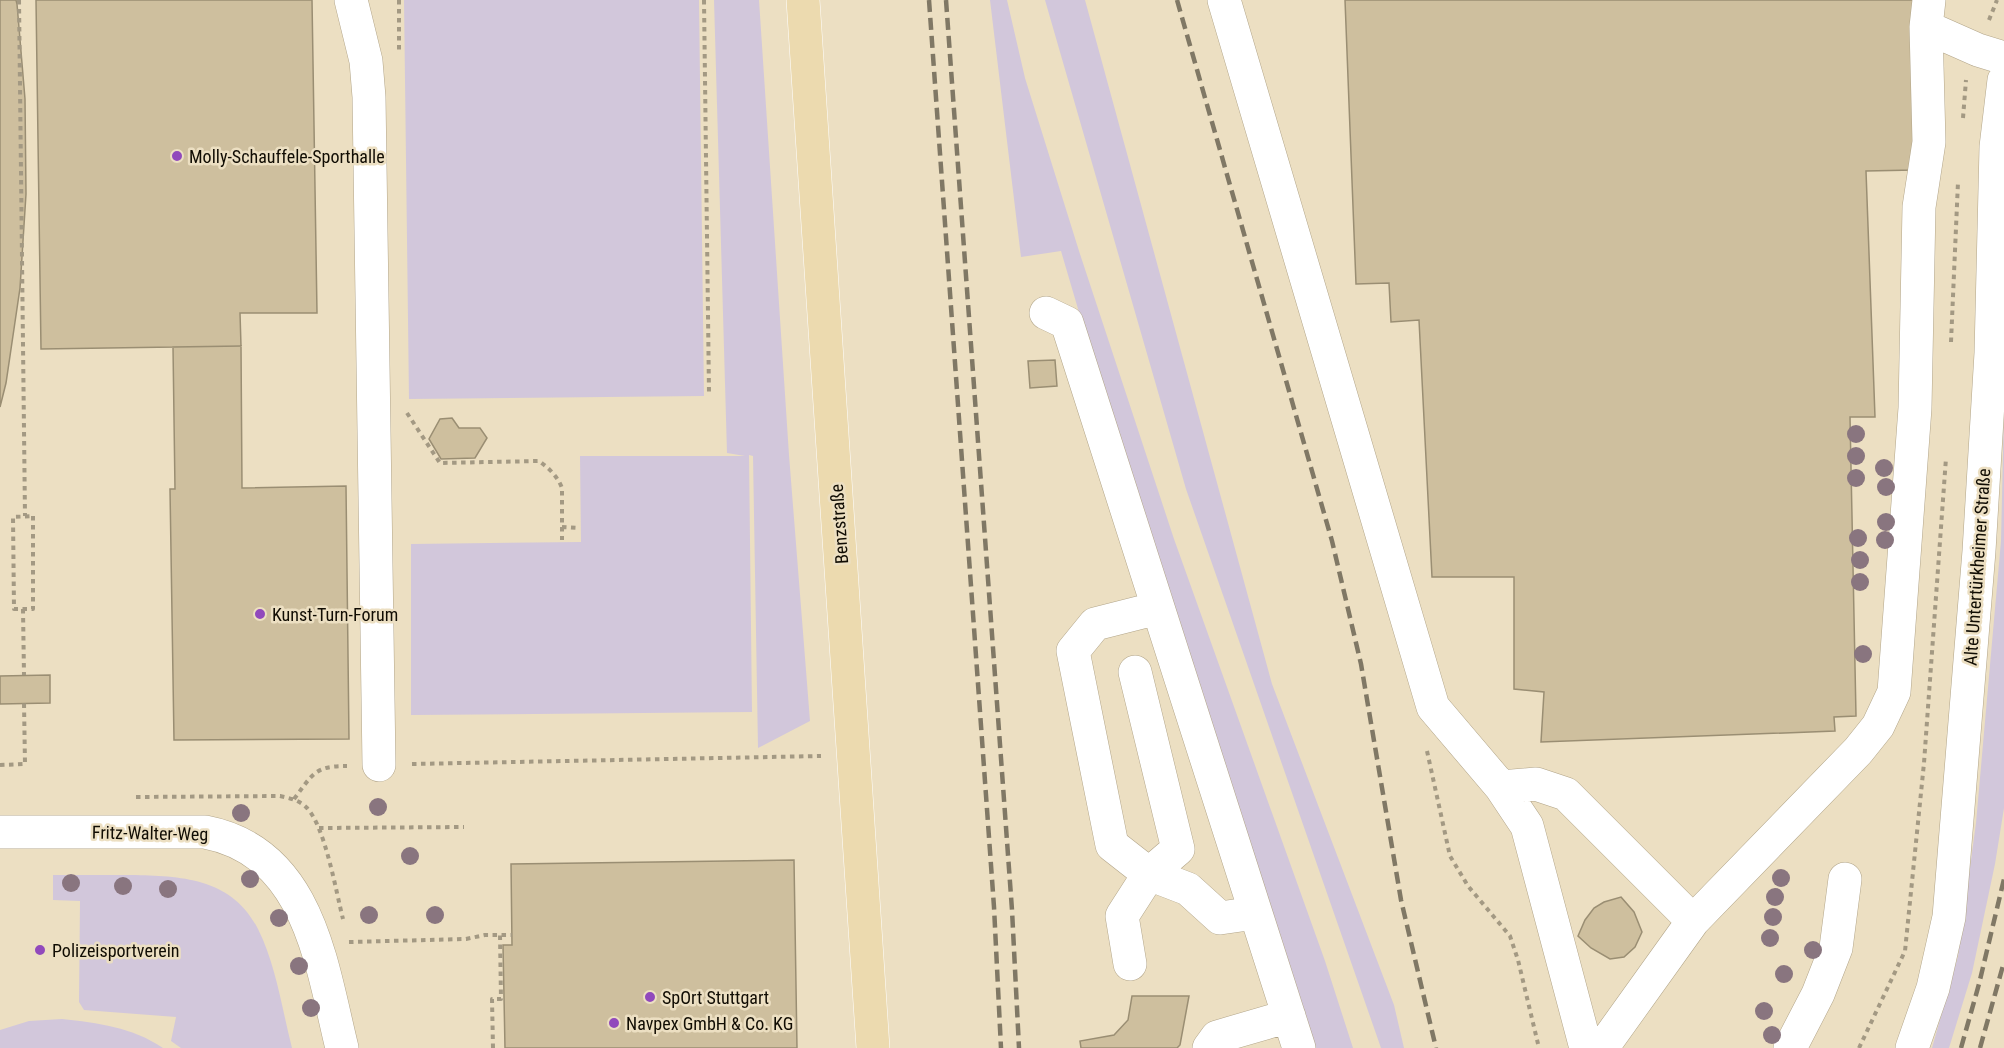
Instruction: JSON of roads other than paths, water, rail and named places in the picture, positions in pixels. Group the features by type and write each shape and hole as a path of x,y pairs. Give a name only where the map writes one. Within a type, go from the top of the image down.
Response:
{"main road":[{"name":"Benzstraße","path":"803,0 873,1048"}],"street":[{"path":"351,0 366,61 369,97 379,765"},
{"path":"1224,0 1433,707 1502,787 1527,826 1586,1048"},
{"path":"1928,13 1978,50 2004,58"},
{"path":"1602,1048 1693,921 1858,751 1878,726 1893,692 1915,408 1919,207 1929,142 1928,13"},
{"name":"Alte Untertürkheimer Straße","path":"1912,1048 1933,988 1949,917 1979,551 1991,353 1996,147 2004,80"},
{"path":"1046,313 1067,322 1299,1048"},
{"path":"1158,608 1095,624 1073,651 1112,845 1149,874 1188,889 1220,918 1255,913"},
{"path":"1130,964 1122,916 1149,874 1178,849 1135,672"},
{"path":"1502,787 1536,784 1566,794 1693,921"},
{"name":"Fritz-Walter-Weg","path":"0,832 205,832 240,842 271,865 296,897 308,920 342,1048"},
{"path":"1790,1048 1818,994 1836,948 1845,879"},
{"path":"1209,1048 1217,1037 1289,1016"}],"railway":[{"path":"929,0 994,907 1001,1048"},
{"path":"946,0 1012,910 1019,1048"},
{"path":"1177,0 1332,541 1361,664 1401,900 1436,1048"},
{"path":"1961,1048 2004,879"},
{"path":"1980,1048 2004,962"}],"place":[{"name":"Molly-Schauffele-Sporthalle","path":"177,156"},
{"name":"Kunst-Turn-Forum","path":"260,614"},
{"name":"Polizeisportverein","path":"40,950"},
{"name":"SpOrt Stuttgart","path":"650,997"},
{"name":"Navpex GmbH & Co. KG","path":"614,1023"}]}
